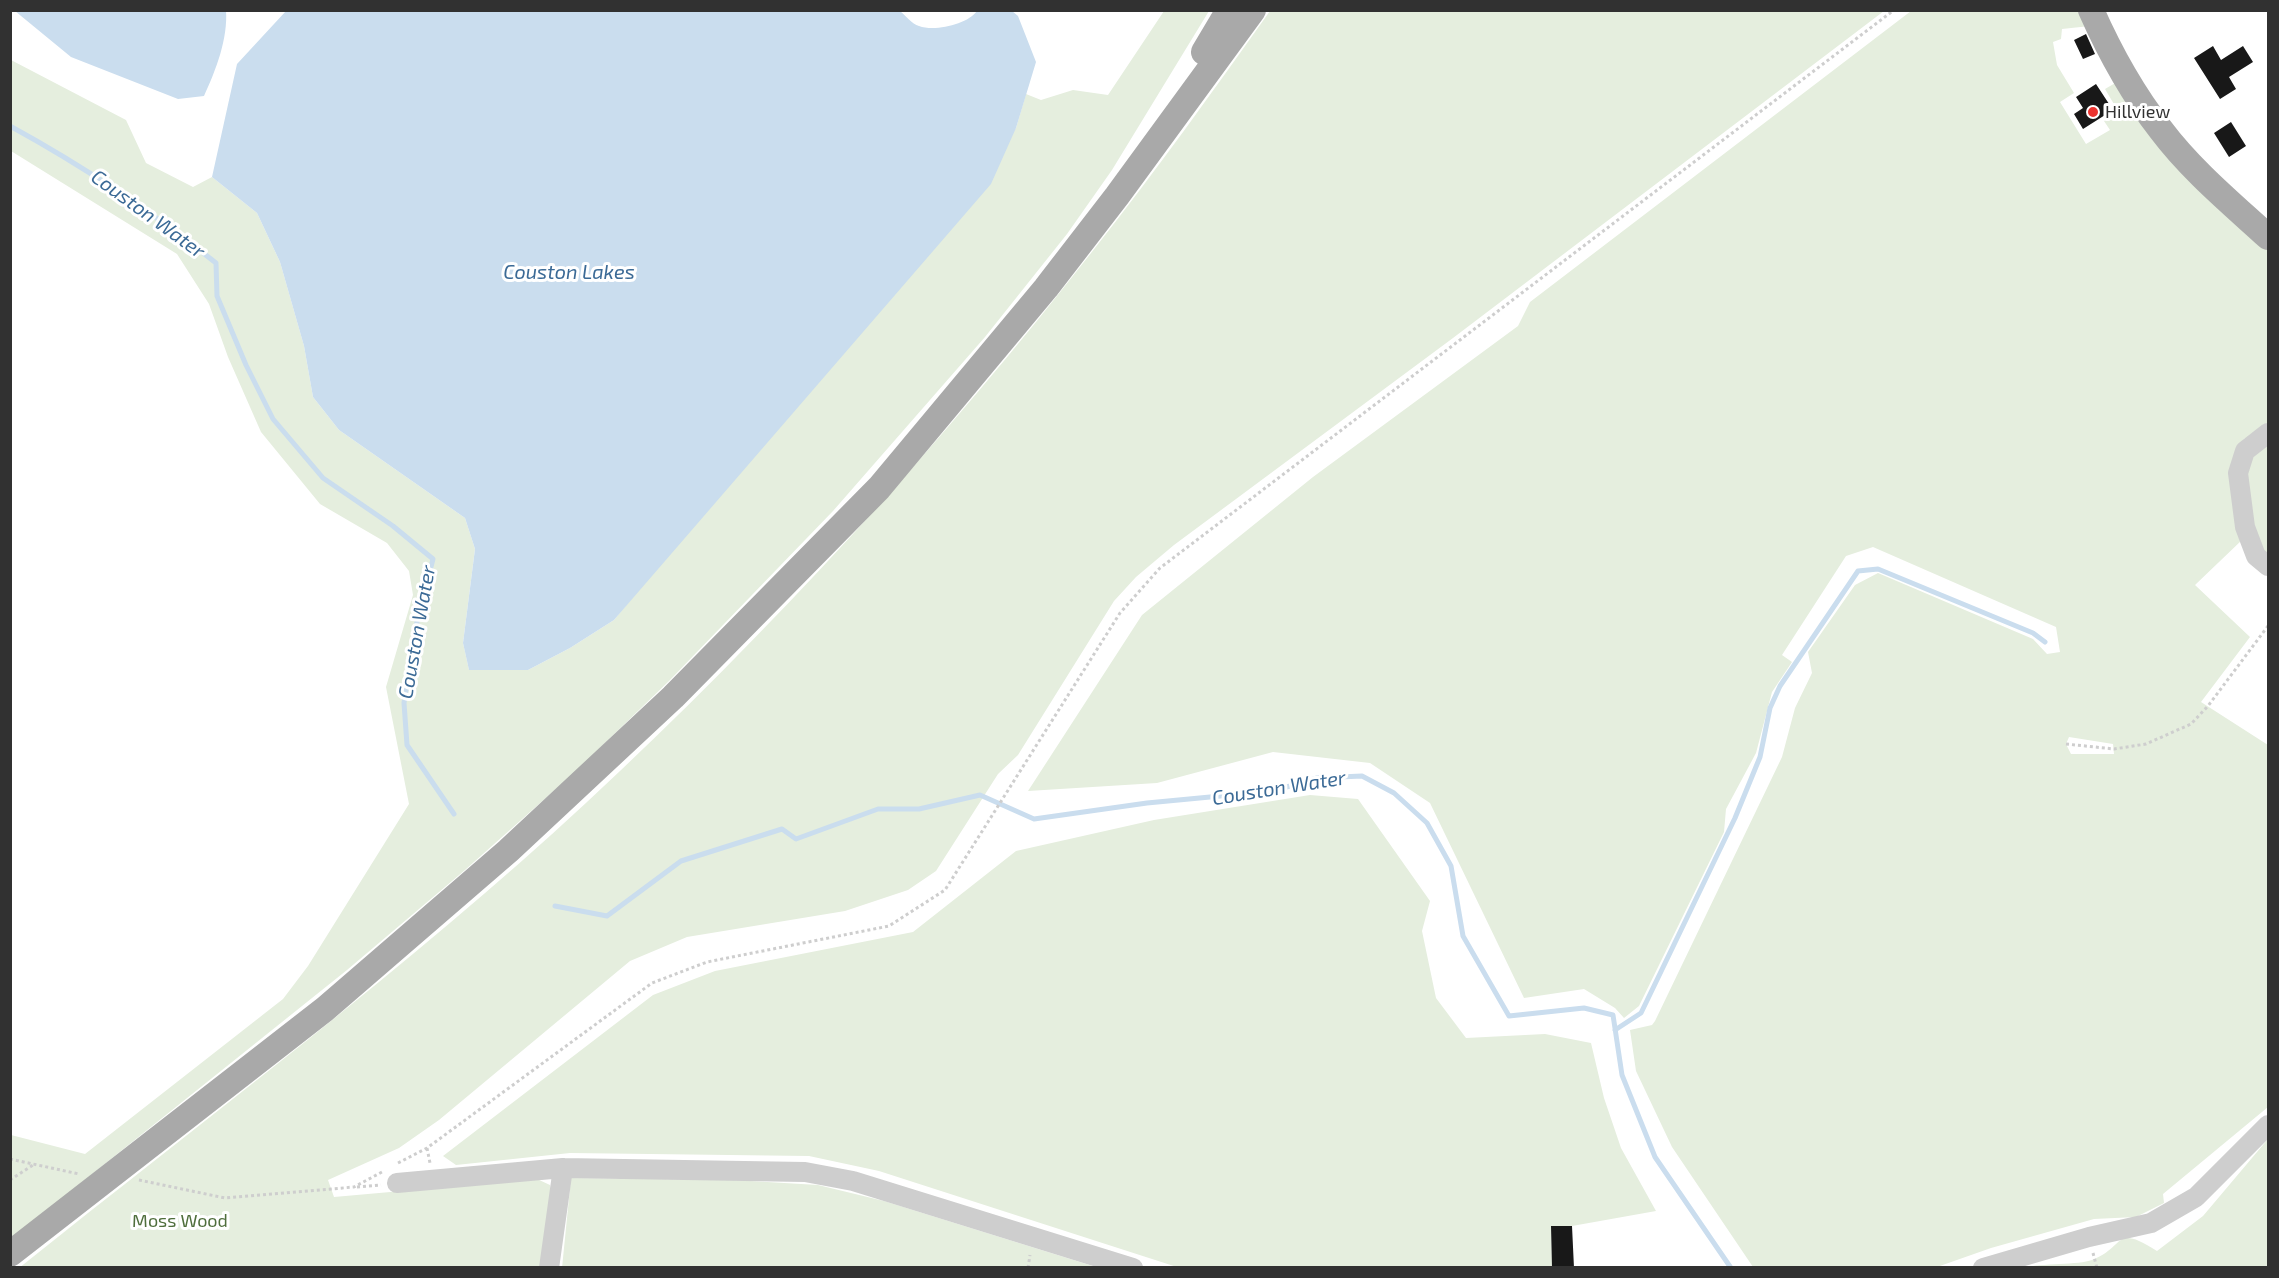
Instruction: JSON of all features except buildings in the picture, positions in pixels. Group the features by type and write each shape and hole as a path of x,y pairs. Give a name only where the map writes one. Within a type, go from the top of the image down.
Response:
{"main road":[{"path":"1117,196 1229,10"},
{"path":"10,1254 325,1008 508,851 673,697 879,488 1046,288 1117,196 1253,10"},
{"path":"2091,10 2113,59 2162,131 2216,189 2268,237"}],"street":[{"path":"2268,433 2245,451 2238,473 2245,527 2256,556 2268,566"},
{"path":"1983,1268 2089,1237 2151,1223 2196,1197 2268,1125"},
{"path":"549,1268 563,1168"},
{"path":"393,1173 563,1168 735,1169 825,1176 853,1181 1133,1268"}],"path":[{"path":"142,1180 225,1198 354,1187 393,1173 652,984 707,962 889,926 945,890 1120,613 1160,568 1894,10"},
{"path":"2066,744 2114,749 2146,744 2190,724 2208,706 2268,626"},
{"path":"10,1159 105,1179"},
{"path":"10,1180 33,1165"},
{"path":"354,1187 393,1173"}],"green space":[{"path":"1164,11 1209,11 1112,170 1067,234 985,337 833,511 669,681 576,771 465,870 347,970 11,1239 11,1135 85,1154 283,999 308,966 409,804 386,687 413,595 409,571 387,543 320,504 261,432 228,357 209,304 177,254 11,151 11,60 126,120 146,163 193,187 212,177 257,213 280,262 304,346 313,397 339,430 465,518 475,549 463,643 469,670 528,670 570,648 614,620 1016,128 1026,94 1041,100 1073,90 1108,95"},
{"name":"Moss Wood","path":"1270,11 1884,11 1453,338 1174,545 1136,577 1114,601 1018,755 998,774 936,871 908,890 845,911 687,937 630,961 439,1120 399,1148 328,1180 334,1197 537,1179 550,1185 552,1197 543,1267 19,1268 308,1040 450,923 587,802 722,671 852,535 976,394 1140,190"},
{"path":"1911,11 2082,11 2090,26 2062,29 2061,39 2053,42 2057,65 2074,93 2060,102 2086,144 2110,130 2104,121 2118,111 2105,89 2117,82 2268,248 2268,427 2244,439 2237,450 2242,540 2195,585 2250,637 2201,702 2268,745 2268,1107 2163,1194 2164,1203 2136,1217 2094,1219 1991,1248 1937,1267 1753,1267 1672,1147 1636,1071 1630,1030 1652,1025 1655,1021 1782,757 1795,708 1812,673 1808,652 1855,585 1878,573 2033,639 2047,654 2060,652 2056,627 1873,547 1846,556 1782,655 1792,662 1772,692 1756,753 1726,809 1724,832 1639,1006 1624,1018 1615,1008 1584,989 1524,998 1430,803 1370,763 1273,752 1157,783 1028,791 1142,615 1313,477 1518,326 1530,302","holes":["2069,737 2113,744 2114,754 2071,754 2066,744"]},
{"path":"2268,440 2268,557 2251,534 2244,483 2252,453"},
{"path":"1310,795 1358,799 1430,901 1422,931 1436,998 1466,1038 1545,1034 1591,1043 1604,1098 1621,1148 1656,1211 1572,1226 1551,1226 1552,1267 1180,1268 879,1171 809,1156 570,1153 456,1165 443,1156 653,995 715,971 913,932 1016,851 1154,820"},
{"path":"2268,1139 2268,1267 2022,1268 2092,1260 2126,1238 2143,1243 2157,1251 2203,1216"},
{"path":"571,1178 733,1180 818,1185 884,1201 1096,1267 562,1268"}],"water":[{"path":"226,10 223,43 204,96 178,99 71,57 15,11"},
{"name":"Couston Lakes","path":"286,11 900,11 916,25 926,28 951,26 973,16 977,11 1012,11 1018,16 1036,62 1016,128 991,184 614,620 570,648 528,670 469,670 463,643 475,549 465,518 339,430 313,397 304,346 280,262 257,213 212,177 237,64"}],"waterway":[{"name":"Couston Water","path":"10,126 116,190 167,225 216,263 217,296 246,365 273,419 323,478 393,526 433,559 416,626 404,703 407,745 454,814"},
{"path":"1615,1030 1641,1013 1735,818 1760,757 1770,708 1780,686 1858,571 1878,569 2033,633 2045,642"},
{"name":"Couston Water","path":"555,906 607,916 681,861 782,829 796,839 878,809 919,809 980,795 1034,819 1147,803 1273,791 1317,778 1362,776 1394,793 1427,823 1451,866 1463,936 1509,1016 1584,1008 1613,1015 1622,1075 1655,1157 1731,1268"}],"place":[{"name":"Hillview","path":"2093,112"}]}
